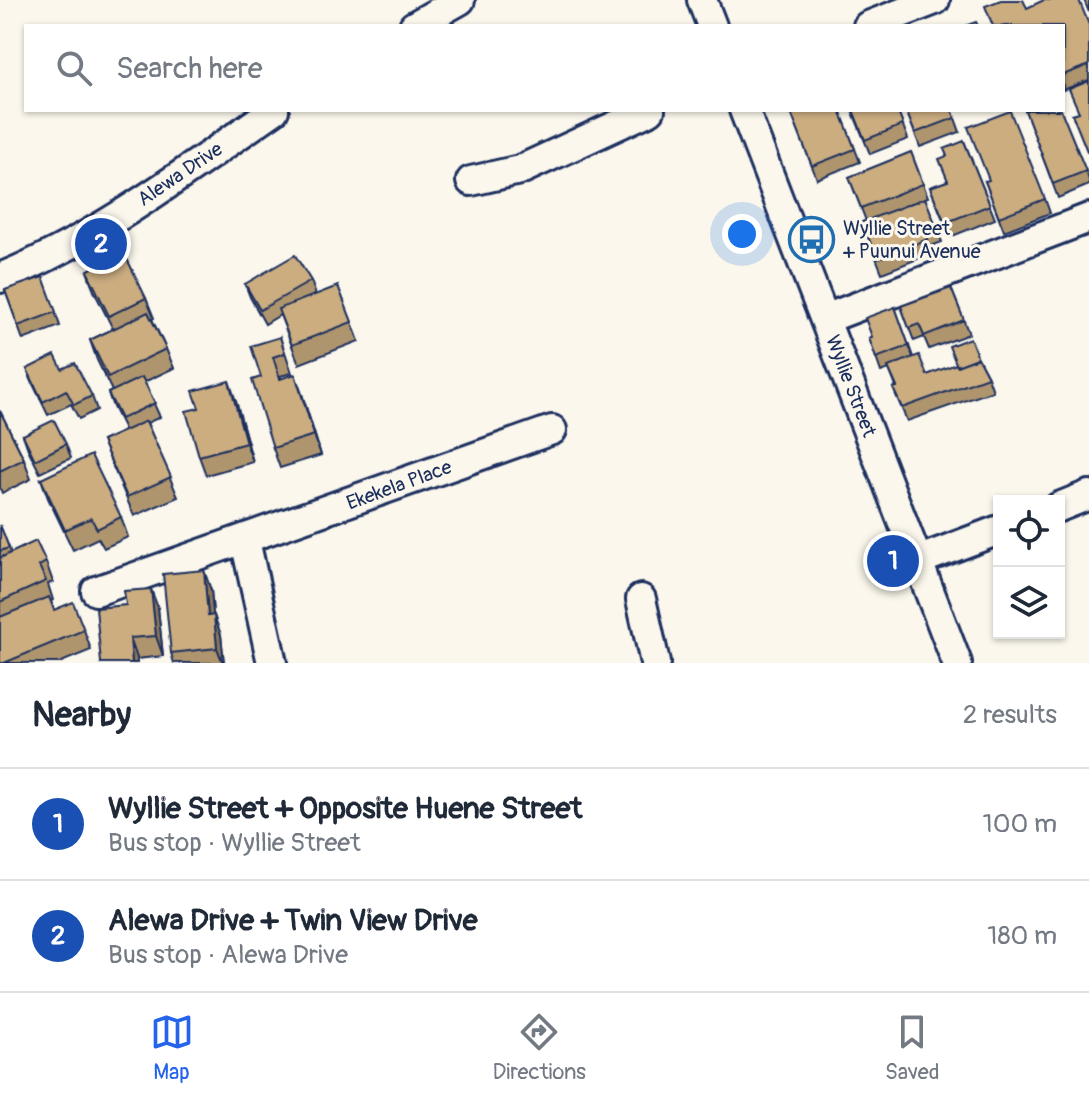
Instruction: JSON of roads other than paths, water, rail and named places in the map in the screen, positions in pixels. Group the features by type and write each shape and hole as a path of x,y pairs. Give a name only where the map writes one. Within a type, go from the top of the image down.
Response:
{"street":[{"path":"418,24 460,0"},
{"path":"702,0 711,24"},
{"path":"873,24 935,0"},
{"name":"Alewa Drive","path":"0,278 46,259 110,220 271,112"},
{"path":"471,181 520,170 646,112"},
{"name":"Wyllie Street","path":"745,112 957,663"},
{"path":"825,319 1089,218"},
{"name":"Ekekela Place","path":"96,591 552,430"},
{"path":"1065,505 1089,495"},
{"path":"917,561 993,532"},
{"path":"245,540 272,663"},
{"path":"641,599 655,663"}],"place":[{"name":"Wyllie Street + Puunui Avenue","path":"812,240"},
{"name":"Alewa Drive + Twin View Drive","path":"101,244"},
{"name":"Wyllie Street + Opposite Huene Street","path":"893,561"}]}
